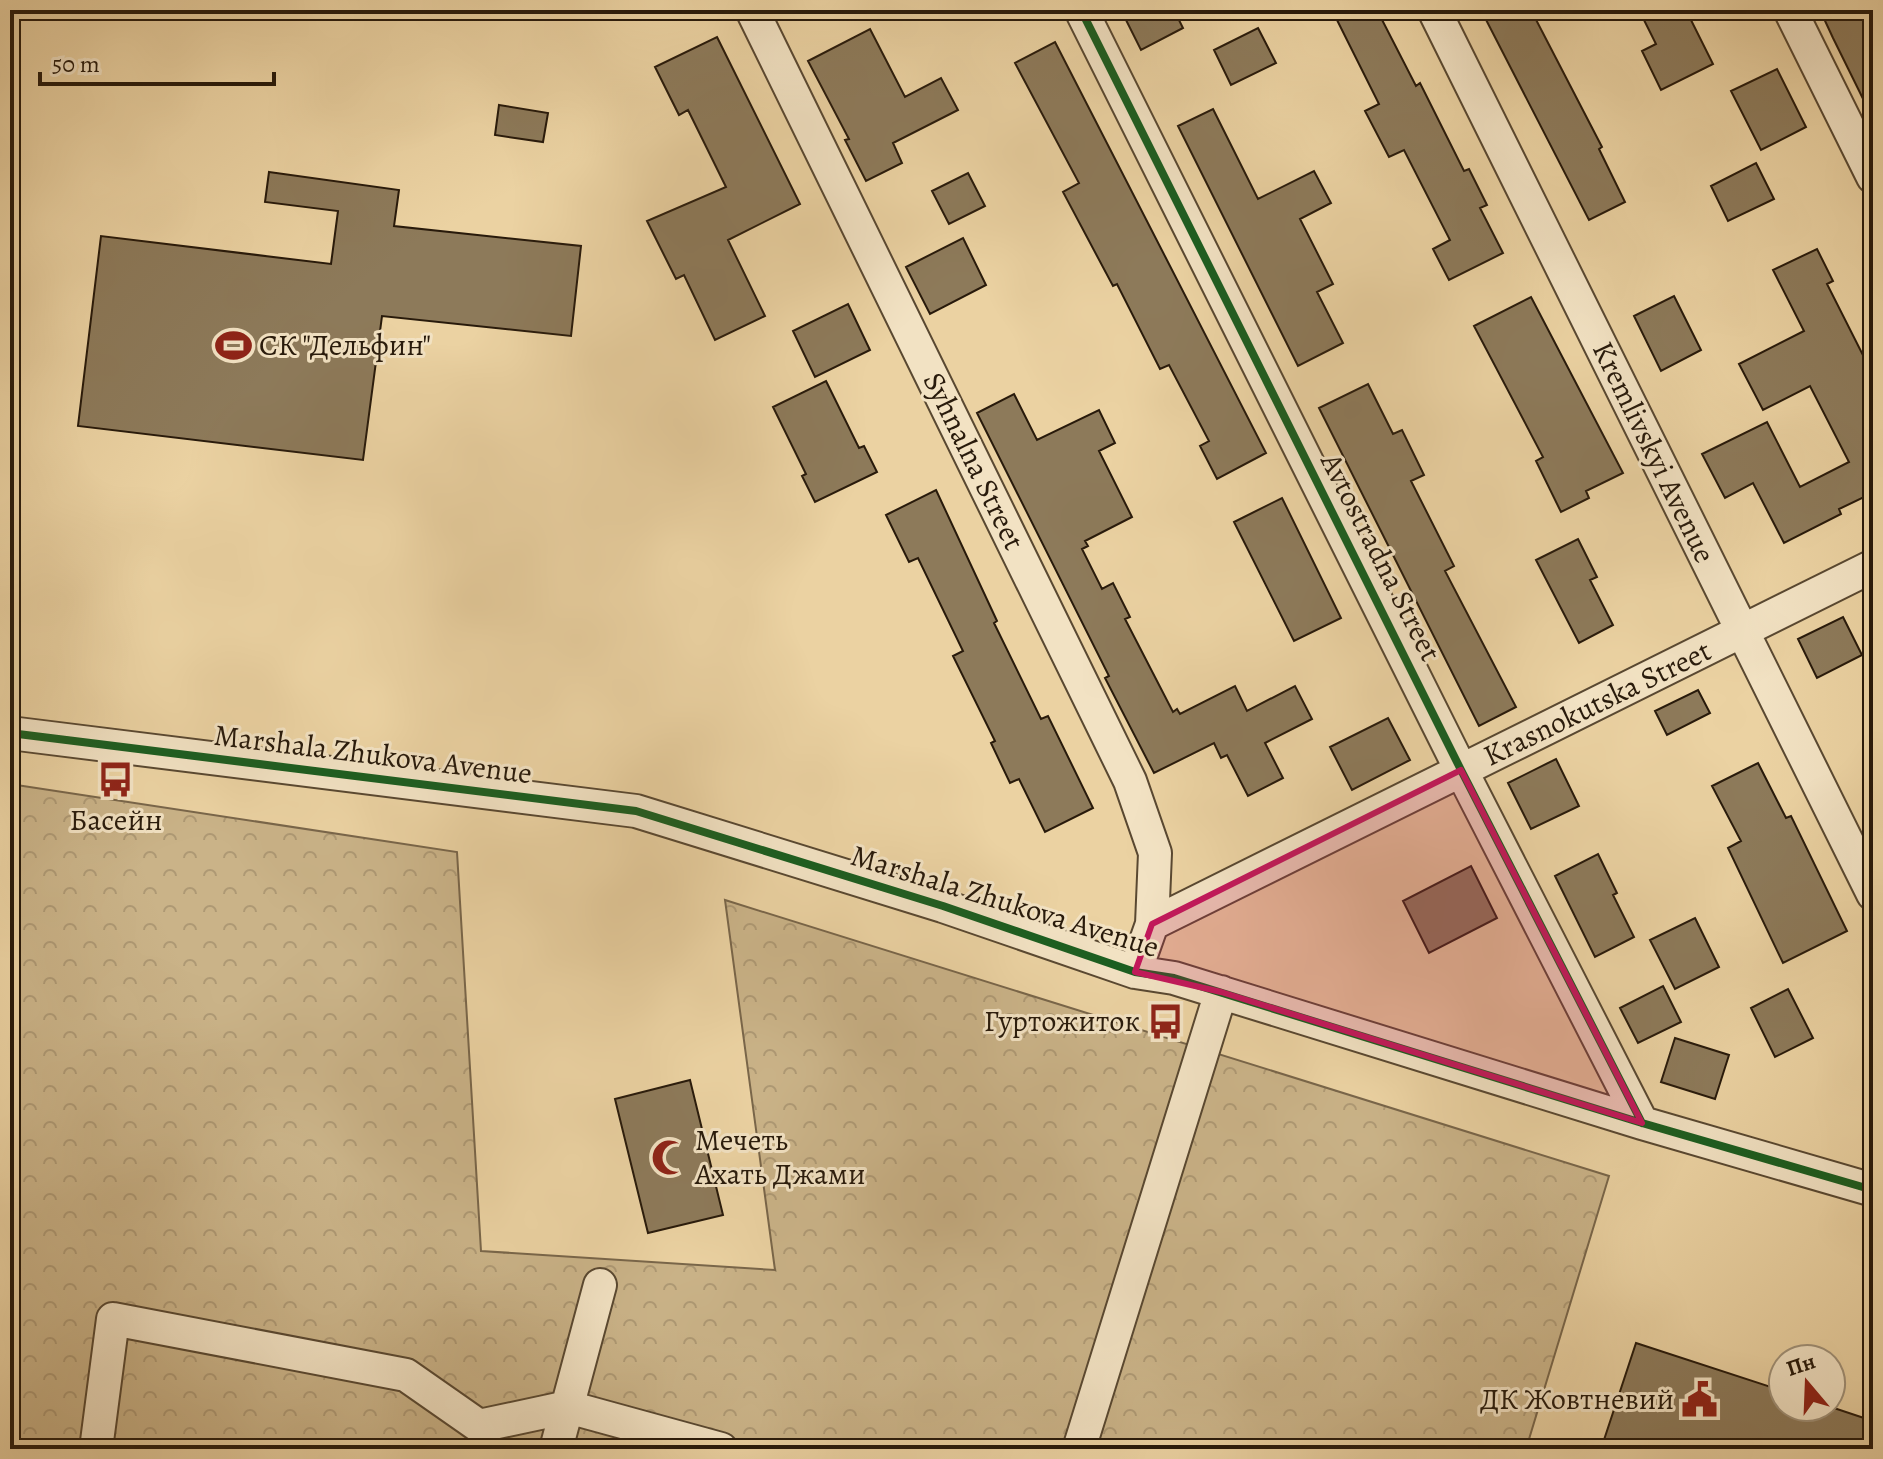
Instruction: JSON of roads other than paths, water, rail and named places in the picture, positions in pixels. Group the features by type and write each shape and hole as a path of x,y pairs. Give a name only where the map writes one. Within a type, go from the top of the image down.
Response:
{"street":[{"name":"Syhnalna Street","path":"752,10 1130,781 1155,853 1152,924"},
{"name":"Avtostradna Street","path":"1081,10 1461,770 1642,1123"},
{"name":"Kremlivskyi Avenue","path":"1434,10 1873,894"},
{"path":"1790,10 1873,177"},
{"name":"Krasnokutska Street","path":"1152,924 1873,566"},
{"name":"Marshala Zhukova Avenue","path":"10,733 636,811 943,906 1135,972 1174,978 1642,1123 1873,1190"},
{"path":"1135,972 1152,924"},
{"path":"1079,1449 1221,992"},
{"path":"556,1449 600,1285"},
{"path":"96,1449 113,1319 406,1375 479,1426 568,1407 721,1449"}],"place":[{"name":"СК \"Дельфин\"","path":"233,345"},
{"name":"Басейн","path":"116,779"},
{"name":"Гуртожиток","path":"1166,1021"},
{"name":"Мечеть Ахать Джами","path":"669,1157"},
{"name":"ДК Жовтневий","path":"1700,1399"}]}
